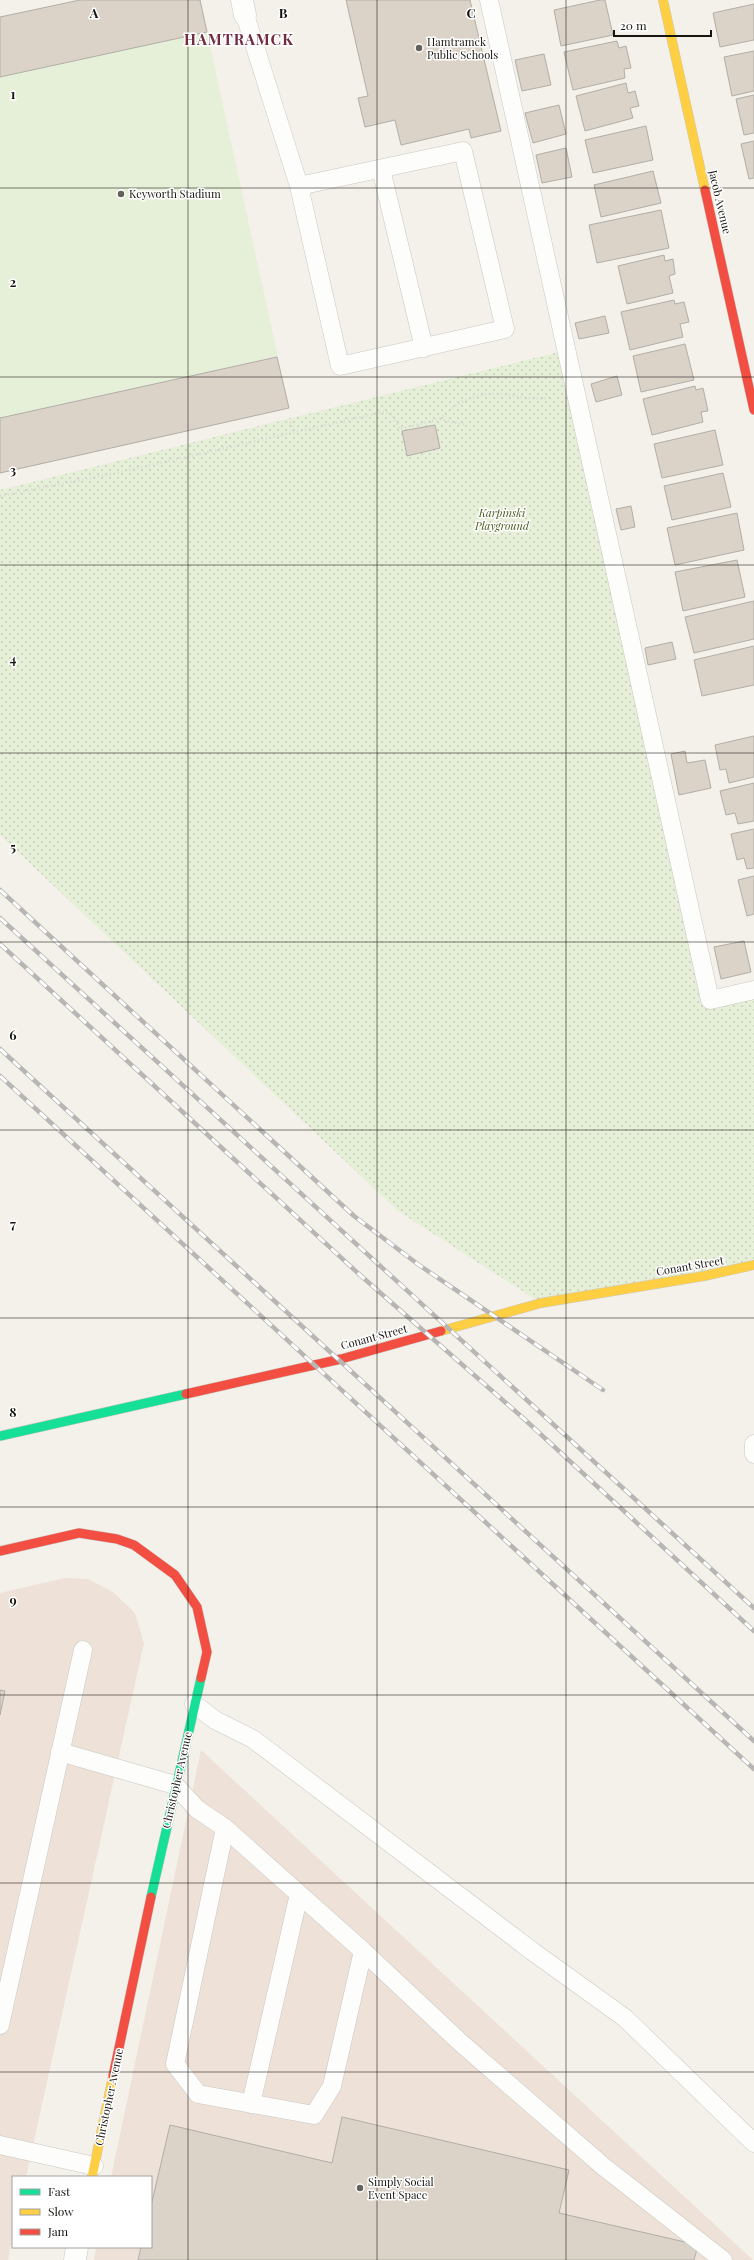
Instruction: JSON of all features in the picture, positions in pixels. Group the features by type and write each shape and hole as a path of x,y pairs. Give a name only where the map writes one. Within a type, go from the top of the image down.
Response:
{"street":[{"name":"Jacob Avenue","path":"663,0 754,410"},
{"name":"Conant Street","path":"0,1436 340,1359 541,1303 704,1276 754,1265"},
{"name":"Christopher Avenue","path":"0,1551 79,1533 117,1539 142,1549 175,1575 197,1607 207,1652 175,1785 93,2172"},
{"path":"75,2260 77,2248"}],"lane":[{"path":"489,0 710,1000 754,990"},
{"path":"244,8 299,186 340,366 505,329 463,151 299,186"},
{"path":"381,169 424,348"},
{"path":"754,1444 754,1454"},
{"path":"0,2025 82,1650"},
{"path":"194,1704 215,1720 253,1739 532,1951 625,2018 754,2143"},
{"path":"60,1752 175,1785 197,1809 225,1828 363,1951 461,2043 592,2156 722,2260"},
{"path":"225,1828 175,2064 198,2094 314,2115 332,2086 363,1951"},
{"path":"250,2104 299,1894"},
{"path":"0,2145 93,2172"}],"path":[{"path":"440,419 454,406 485,394 535,399 575,390"},
{"path":"0,496 116,473 383,412 392,414 399,429 440,419 465,425"},
{"path":"290,418 293,432"}],"shaded area":[{"path":"65,1578 88,1579 113,1592 135,1613 144,1643 26,2176 12,2176 12,2241 8,2260 0,2260 0,1593"},
{"path":"201,1750 753,2260 94,2260 96,2248 152,2248 152,2176 111,2176"}],"green space":[{"name":"Keyworth Stadium","path":"80,0 200,0 289,408 0,473 0,17"},
{"name":"Karpinski Playground","path":"567,350 710,1000 754,990 754,1265 541,1303 398,1211 0,835 0,490"}],"building":[{"path":"80,0 200,0 207,32 0,77 0,17"},
{"name":"Hamtramck Public Schools","path":"346,0 470,0 501,131 471,138 469,129 401,145 395,120 365,127 358,98 368,96"},
{"path":"605,0 613,35 561,46 554,10"},
{"path":"754,4 754,40 720,47 713,13"},
{"path":"617,41 619,48 626,46 631,68 624,69 625,78 573,90 564,52"},
{"path":"754,51 754,91 732,96 724,57"},
{"path":"544,54 551,85 522,91 515,60"},
{"path":"626,83 628,93 635,91 639,106 630,108 633,118 585,131 576,96"},
{"path":"754,95 754,133 744,135 736,99"},
{"path":"559,105 566,134 533,143 525,113"},
{"path":"646,126 653,160 593,173 585,140"},
{"path":"754,141 754,178 749,179 741,144"},
{"path":"566,148 572,177 542,183 536,155"},
{"path":"653,171 661,203 601,217 594,185"},
{"path":"661,210 669,248 597,263 589,225"},
{"path":"664,255 665,261 673,259 675,274 669,276 673,293 627,304 618,266"},
{"path":"674,300 675,304 684,302 689,322 680,324 683,337 630,350 621,312"},
{"path":"605,316 609,333 579,339 575,323"},
{"path":"685,344 694,380 641,392 633,356"},
{"path":"277,357 289,408 0,473 0,418"},
{"path":"617,376 622,395 596,402 591,384"},
{"path":"695,386 696,390 703,388 708,411 701,412 703,422 652,435 643,399"},
{"path":"435,425 440,448 407,456 402,431"},
{"path":"715,430 723,465 662,478 654,444"},
{"path":"723,473 731,507 672,520 664,486"},
{"path":"631,506 635,527 621,530 616,509"},
{"path":"737,513 744,550 675,565 667,528"},
{"path":"737,560 745,597 683,611 675,572"},
{"path":"754,601 754,639 694,653 685,617"},
{"path":"672,642 676,659 648,665 645,648"},
{"path":"754,646 754,685 702,696 694,660"},
{"path":"754,736 754,777 729,783 726,769 720,770 715,745"},
{"path":"685,751 687,763 705,760 711,788 679,795 671,754"},
{"path":"754,783 754,821 738,824 735,813 726,815 720,791"},
{"path":"754,829 754,868 747,869 744,858 737,860 731,834"},
{"path":"754,876 754,914 747,916 738,880"},
{"path":"744,941 751,972 721,979 714,947"},
{"path":"0,1690 5,1691 0,1715"},
{"name":"Simply Social Event Space","path":"342,2117 569,2170 559,2213 698,2245 694,2260 138,2260 141,2248 152,2248 152,2202 170,2125 332,2163"}],"railway":[{"path":"0,890 354,1216 419,1265 603,1390"},
{"path":"0,918 754,1608"},
{"path":"0,944 360,1275 522,1417 754,1631"},
{"path":"0,1049 754,1741"},
{"path":"0,1076 754,1769"}],"traffic: fast":[{"path":"0,1436 186,1394"},
{"path":"151,1897 201,1678"}],"traffic: slow":[{"path":"663,0 705,190"},
{"path":"441,1331 541,1303 704,1276 754,1265"},
{"path":"92,2176 113,2076"}],"traffic: jam":[{"path":"705,190 754,410"},
{"path":"186,1394 341,1359 441,1331"},
{"path":"0,1551 79,1533 117,1539 134,1545 175,1575 197,1607 207,1652 201,1678"},
{"path":"113,2076 151,1897"}],"place":[{"name":"Hamtramck Public Schools","path":"419,48"},
{"name":"Keyworth Stadium","path":"121,194"},
{"name":"Simply Social Event Space","path":"360,2188"}],"district":[{"name":"HAMTRAMCK","path":"239,40"}]}
